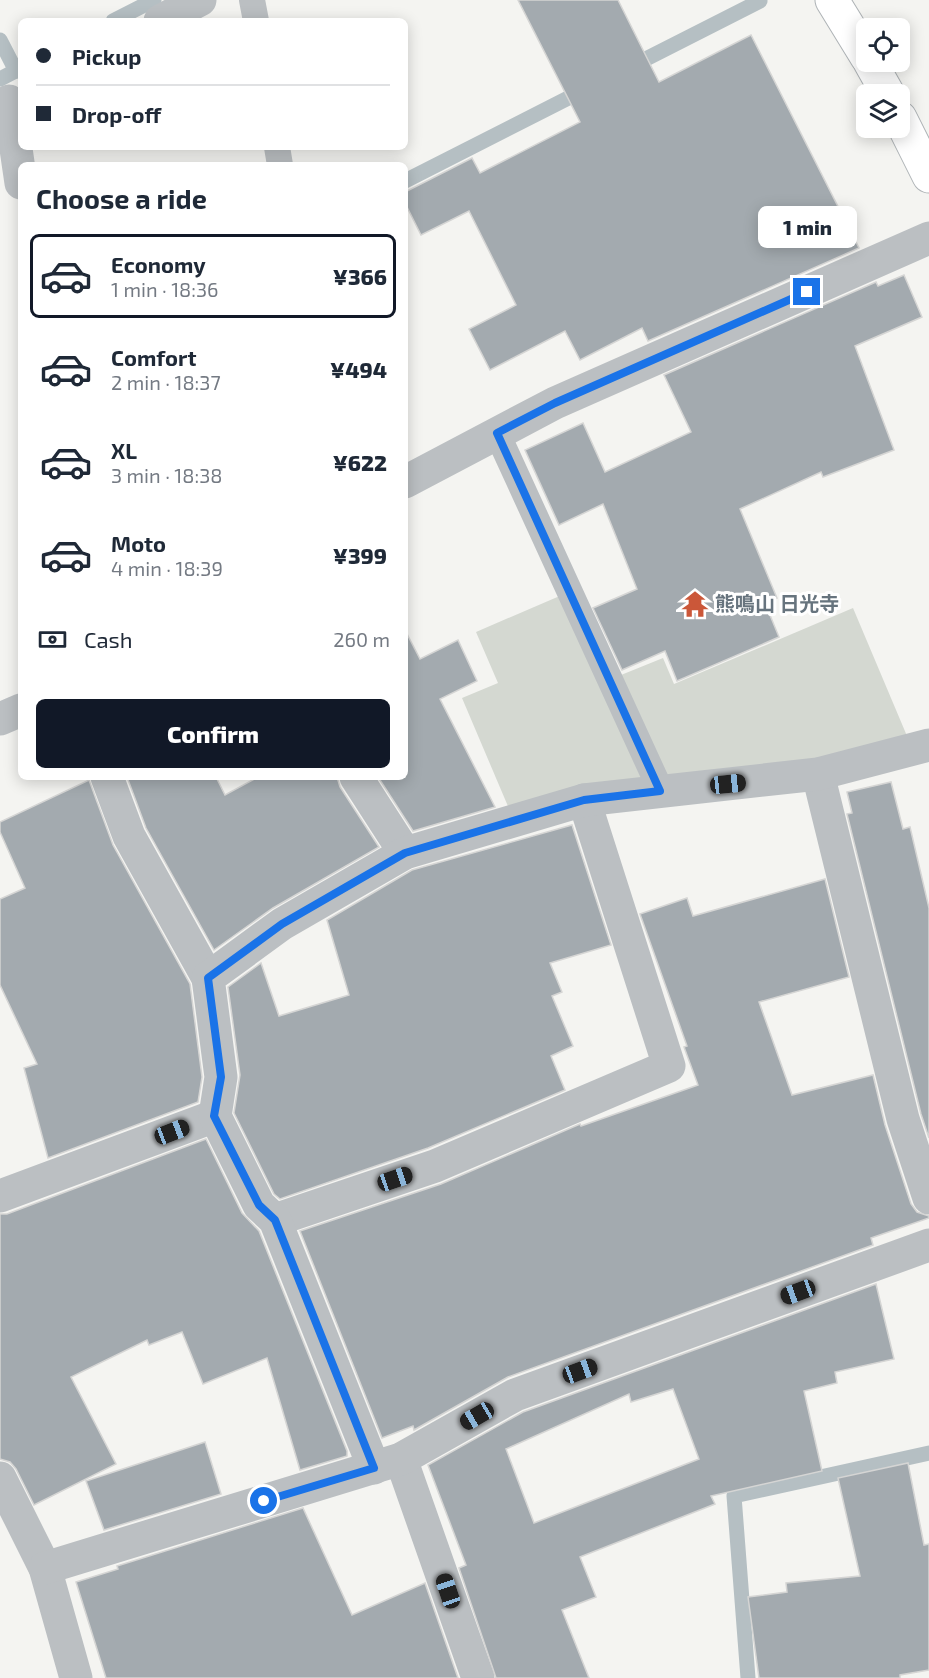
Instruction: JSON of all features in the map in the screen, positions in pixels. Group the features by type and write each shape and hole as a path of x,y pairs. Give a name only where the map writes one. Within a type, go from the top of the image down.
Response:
{"main road":[{"path":"832,0 856,39"},
{"path":"910,137 929,176"}],"street":[{"path":"166,18 200,0"},
{"path":"10,100 18,162"},
{"path":"408,480 555,403 929,238"},
{"path":"0,719 18,711"},
{"path":"208,978 282,924 405,853 584,800 818,774 929,745"},
{"path":"818,774 903,1119 929,1198"},
{"path":"108,780 129,836 208,978 221,1077 214,1116 259,1205 275,1220 388,1464 478,1678"},
{"path":"358,780 405,853"},
{"path":"275,1220 435,1166 669,1066 584,800"},
{"path":"0,1196 214,1116"},
{"path":"45,1568 388,1464 515,1395 929,1245"},
{"path":"0,1478 45,1568 76,1678"}],"lane":[{"path":"252,0 255,18"},
{"path":"497,433 660,791"}],"shaded area":[{"path":"562,595 642,780 510,811 462,698 498,683 476,632"},
{"path":"853,608 907,736 818,760 665,779 621,675 663,658 674,684"}],"building":[{"path":"518,0 618,0 659,82 751,35 859,248 648,341 642,328 580,360 565,331 490,370 469,329 516,305 469,211 421,235 408,209 408,190 472,158 480,173 580,122"},
{"path":"904,275 922,317 855,346 894,450 823,477 821,472 740,509 777,598 765,603 779,637 677,681 665,651 622,670 593,608 637,589 603,504 559,525 525,450 583,423 605,472 691,432 664,375 876,282 878,286"},
{"path":"408,636 420,659 458,640 477,681 440,699 495,807 413,831 380,780 408,780"},
{"path":"89,780 113,845 190,984 202,1077 198,1102 48,1158 24,1068 37,1064 0,985 0,899 25,888 0,832 0,822"},
{"path":"128,780 218,780 225,795 252,780 338,780 340,787 379,847 273,908 214,950 146,828"},
{"path":"891,782 903,829 910,827 929,908 929,1138 921,1114 847,814 852,813 847,792"},
{"path":"572,825 611,945 550,963 562,992 552,996 573,1046 551,1056 565,1090 428,1148 280,1199 274,1194 234,1113 240,1075 228,987 261,963 279,1016 349,995 327,920 412,870"},
{"path":"825,879 849,977 759,1002 792,1095 873,1075 885,1125 911,1204 917,1212 929,1218 871,1238 873,1245 508,1377 414,1430 413,1426 382,1438 300,1231 441,1184 580,1124 581,1126 698,1085 684,1047 687,1046 640,914 687,898 693,916"},
{"path":"206,1139 242,1213 259,1231 347,1451 347,1456 300,1470 267,1358 203,1384 182,1332 149,1345 147,1340 71,1377 116,1464 34,1505 16,1469 10,1462 0,1459 0,1214 7,1214"},
{"path":"876,1284 894,1359 835,1372 837,1383 804,1391 822,1471 711,1496 715,1504 580,1557 596,1597 562,1610 589,1678 496,1678 459,1568 466,1565 428,1465 523,1412","holes":["673,1389 699,1459 534,1523 506,1449 629,1394 631,1402"]},
{"path":"205,1442 221,1494 104,1530 86,1481"},
{"path":"908,1463 924,1545 929,1544 929,1670 900,1675 900,1678 759,1678 748,1597 787,1592 786,1583 860,1576 838,1478"},
{"path":"303,1508 352,1615 425,1583 458,1678 106,1678 76,1582 118,1569 117,1566"}],"waterway":[{"path":"119,18 154,0"},
{"path":"630,67 760,1"},
{"path":"0,40 16,71"},
{"path":"0,79 18,70"},
{"path":"408,179 584,90"},
{"path":"748,1678 734,1496 929,1453"}],"place":[{"name":"熊鳴山 日光寺","path":"695,604"}],"route":[{"path":"264,1501 374,1468 275,1220 259,1205 214,1116 221,1077 208,978 282,924 405,853 584,800 660,791 497,433 555,403 807,292"}]}
